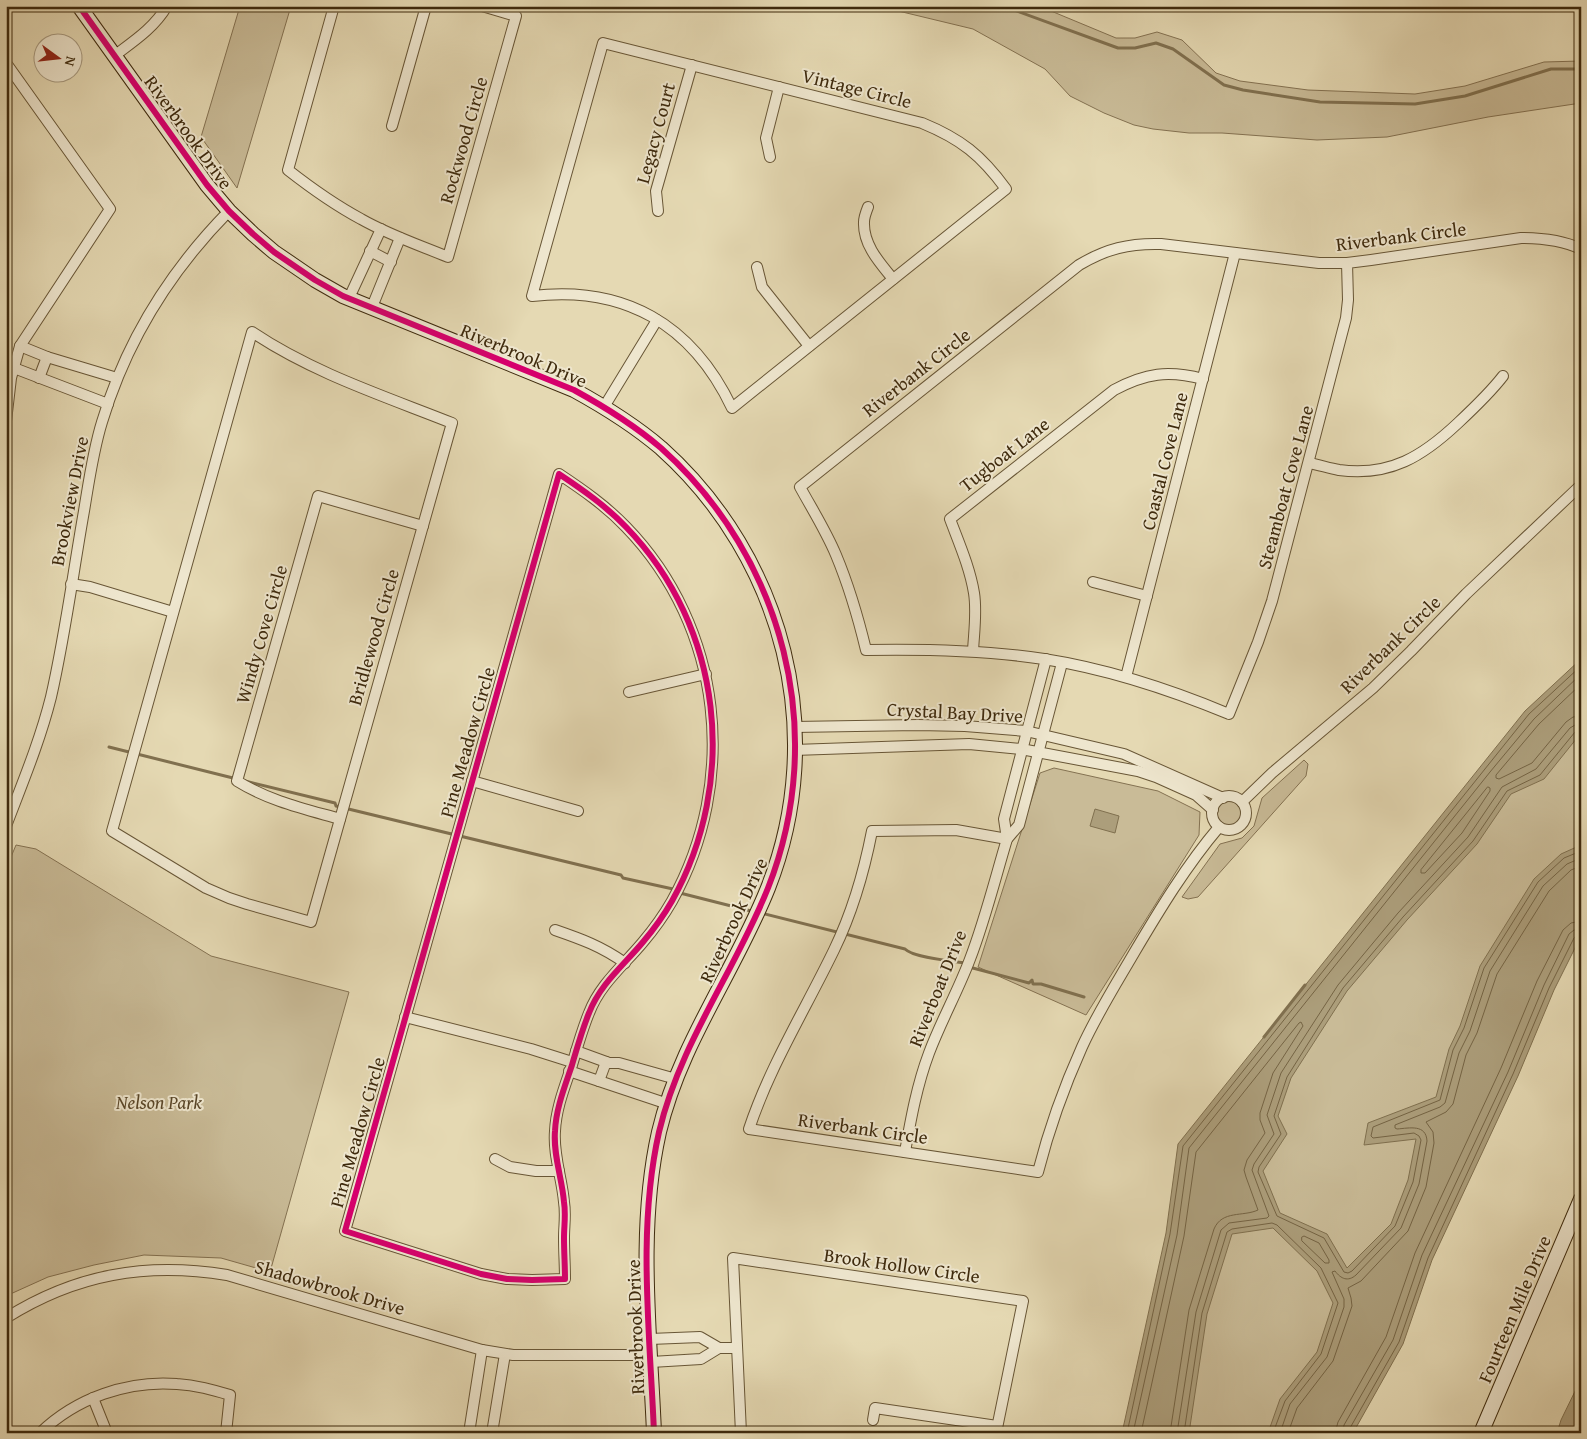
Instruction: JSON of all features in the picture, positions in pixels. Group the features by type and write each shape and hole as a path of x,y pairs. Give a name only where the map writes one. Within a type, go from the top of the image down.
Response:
{"street":[{"name":"Riverbrook Drive","path":"79,6 207,185 229,211 253,234 294,267 349,298 574,390 632,425 684,470 722,515 737,538 768,600 786,659 792,693 794,768 787,820 777,862 768,889 691,1042 676,1078 660,1129 653,1163 648,1204 647,1268 654,1433"},
{"path":"114,56 144,34 156,22 167,6"},
{"name":"Rockwood Circle","path":"334,6 288,170 332,202 381,229 448,257 516,16 482,6"},
{"path":"392,126 426,6"},
{"name":"Vintage Circle","path":"603,43 692,65 922,123 942,131 978,155 992,169 1006,189 732,408 711,370 694,350 680,336 657,320 637,309 595,296 574,294 532,296 603,43"},
{"path":"6,63 110,209 20,346 10,378 6,421"},
{"name":"Legacy Court","path":"658,211 656,191 692,65"},
{"path":"770,157 766,138 779,87"},
{"path":"868,207 864,221 865,238 874,254 893,279"},
{"name":"Brookview Drive","path":"6,826 40,734 50,699 92,460 117,378 135,340 167,284 197,245 229,211"},
{"path":"349,298 381,229"},
{"path":"372,307 400,238"},
{"name":"Riverbank Circle","path":"1229,714 1167,690 1126,677 1046,659 973,651 926,649 866,650 848,584 821,524 800,487 1079,265 1110,250 1128,245 1161,244 1319,263 1347,263 1521,238 1540,238 1558,241 1581,249"},
{"path":"370,251 391,262"},
{"name":"Coastal Cove Lane","path":"1126,677 1235,253"},
{"name":"Steamboat Cove Lane","path":"1229,714 1272,602 1309,463 1346,318 1348,300 1347,263"},
{"path":"757,268 762,286 809,346"},
{"path":"604,407 657,320"},
{"name":"Bridlewood Circle","path":"252,332 297,359 322,371 452,423 311,922 247,904 206,888 112,831 173,612 252,332"},
{"path":"20,346 117,378"},
{"path":"40,378 47,356"},
{"path":"14,368 108,404"},
{"name":"Tugboat Lane","path":"973,651 974,594 970,576 950,520 1114,390 1130,381 1163,373 1203,379"},
{"path":"1309,463 1338,470 1356,471 1373,470 1410,460 1440,440 1491,392 1503,376"},
{"name":"Pine Meadow Circle","path":"559,474 607,509 627,528 648,553 667,580 692,629 706,674 712,712 714,745 709,799 703,826 688,869 671,901 643,942 607,981 598,995 590,1011 576,1051 557,1114 555,1150 565,1205 565,1279 507,1279 481,1274 345,1231 559,474"},
{"name":"Riverbank Circle","path":"1242,802 1272,772 1372,688 1466,594 1581,485"},
{"name":"Windy Cove Circle","path":"340,819 270,799 237,781 318,496 423,526"},
{"path":"1094,582 1147,596"},
{"path":"71,584 99,590 173,612"},
{"path":"1007,839 1004,819 1046,659"},
{"path":"1007,839 1019,825 1062,663"},
{"path":"629,692 706,674"},
{"name":"Crystal Bay Drive","path":"794,727 918,724 1026,732 1124,754 1223,798"},
{"name":"Crystal Bay Drive","path":"794,750 969,744 1021,749 1138,771 1196,794 1213,810"},
{"path":"472,781 578,811"},
{"path":"1233,797 1242,802 1245,806 1246,817 1241,826 1231,830 1219,827 1214,820 1213,810 1218,800 1233,797"},
{"name":"Riverbank Circle","path":"1007,839 956,830 872,831 859,884 848,916 834,949 758,1101 749,1129 1038,1172 1066,1083 1082,1046 1159,910 1179,879 1219,827"},
{"name":"Riverboat Drive","path":"905,1152 919,1081 929,1051 971,956 1007,839"},
{"path":"555,930 592,943 625,963"},
{"path":"405,1017 530,1049 599,1081 668,1104"},
{"path":"576,1051 606,1062 619,1063 676,1078"},
{"path":"599,1081 606,1062"},
{"path":"495,1159 510,1167 536,1171 559,1171"},
{"name":"Fourteen Mile Drive","path":"1481,1433 1581,1199"},
{"name":"Brook Hollow Circle","path":"741,1433 733,1258 1023,1301 996,1430"},
{"name":"Shadowbrook Drive","path":"6,1318 64,1288 90,1280 144,1270 200,1270 227,1274 482,1350 505,1354 651,1358"},
{"path":"650,1339 700,1337 718,1348 737,1348"},
{"path":"651,1358 701,1359 718,1348"},
{"path":"468,1433 482,1350"},
{"path":"492,1433 505,1354"},
{"path":"40,1433 62,1414 93,1398 127,1387 155,1384 200,1387 230,1395 226,1433"},
{"path":"93,1398 107,1433"},
{"path":"873,1420 875,1408 996,1430"},
{"path":"344,1433 348,1433"}],"green space":[{"path":"240,6 291,6 237,188 201,137"},
{"path":"886,6 1039,6 1116,38 1135,38 1157,32 1182,40 1216,73 1240,81 1308,90 1415,94 1465,86 1544,62 1581,61 1581,103 1488,117 1387,137 1317,140 1222,133 1189,133 1153,129 1134,125 1070,96 1045,69 973,29 890,9"},
{"path":"1581,727 1581,862 1301,1433 1177,1433 1207,1249 1277,1072 1469,832"},
{"path":"1304,760 1308,764 1306,776 1198,897 1188,899 1182,897 1220,844 1242,838 1254,826 1262,798"},
{"path":"1054,768 1158,791 1200,812 1199,835 1086,1015 978,967 1040,773"},
{"path":"1229,801 1239,805 1243,815 1239,825 1229,829 1219,825 1215,815 1219,805"},
{"name":"Nelson Park","path":"16,845 36,849 211,956 349,992 270,1272 221,1258 144,1255 48,1277 6,1296 6,869"}],"water":[{"path":"1581,659 1581,733 1544,779 1511,794 1477,844 1407,920 1347,991 1291,1078 1278,1116 1287,1134 1263,1171 1280,1213 1327,1234 1347,1268 1391,1224 1408,1180 1416,1139 1364,1145 1368,1123 1436,1097 1449,1049 1460,1026 1480,966 1534,879 1561,854 1581,845 1581,936 1554,990 1518,1076 1432,1260 1403,1344 1353,1433 1268,1433 1280,1399 1317,1352 1333,1303 1317,1271 1273,1228 1232,1234 1207,1314 1189,1433 1122,1433 1166,1233 1178,1144 1525,711"},
{"path":"1095,809 1119,816 1115,833 1090,826"},
{"path":"1581,1379 1581,1433 1557,1433 1561,1420"}],"waterway":[{"path":"1003,6 1118,48 1135,48 1156,43 1173,49 1224,85 1243,90 1320,102 1415,104 1465,96 1551,69 1581,69"},
{"path":"109,747 237,779"},
{"path":"245,781 335,803 336,806 621,875 623,878 673,889 676,892 755,912"},
{"path":"761,913 905,949 916,955 965,963"},
{"path":"969,967 1029,983 1032,980 1033,984 1041,984 1084,997"},
{"path":"1264,1037 1305,985"}],"cycle path":[{"path":"79,6 207,185 229,211 253,234 274,252 315,280 343,296 574,390 630,424 661,448 703,492 738,541 765,595 784,651 793,710 794,769 786,829 768,888 755,919 680,1068 668,1099 659,1132 648,1206 647,1244 648,1320 654,1433"},
{"path":"559,474 602,505 626,527 659,567 684,611 701,658 711,706 712,756 707,806 693,855 672,901 662,917 599,993 584,1026 561,1097 557,1114 555,1140 556,1158 565,1206 565,1279 507,1279 481,1274 345,1231 559,474"}]}
